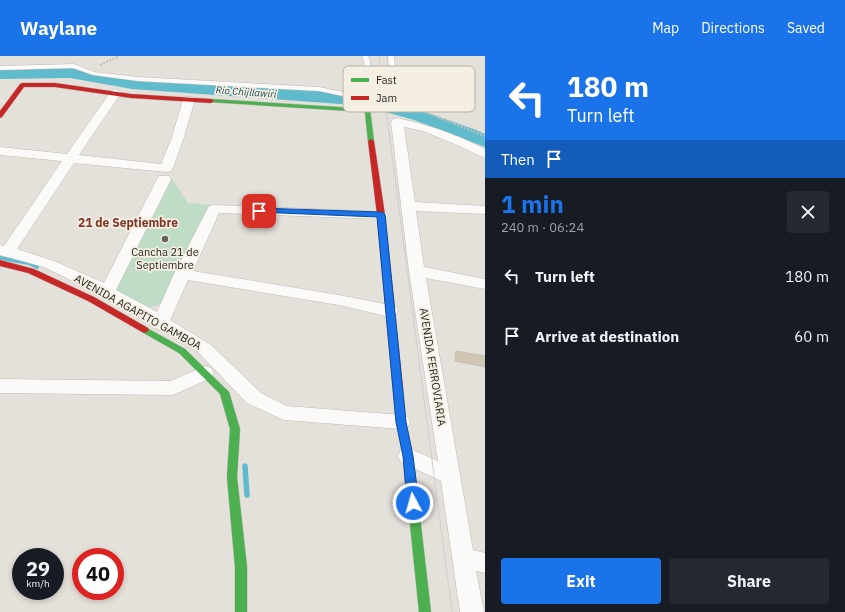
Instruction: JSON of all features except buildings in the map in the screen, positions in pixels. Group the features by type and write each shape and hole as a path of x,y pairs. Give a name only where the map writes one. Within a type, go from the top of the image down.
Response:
{"street":[{"path":"0,116 22,85 55,85 131,96 343,109"},
{"path":"3,255 115,94"},
{"path":"0,152 166,168 177,140 189,100"},
{"path":"368,112 374,171 381,214 401,422 408,456 425,612"},
{"name":"AVENIDA FERROVIARIA","path":"472,612 417,271 397,122 426,128 462,142 485,154"},
{"path":"107,292 164,179"},
{"path":"408,206 485,210"},
{"path":"160,323 214,209 381,214"},
{"name":"AVENIDA AGAPITO GAMBOA","path":"3,255 49,264 107,292 205,349 254,398 284,413 401,422"},
{"name":"AVENIDA AGAPITO GAMBOA","path":"3,255 31,271 91,299 182,351 224,392 235,429 232,477 241,567 240,612"},
{"path":"417,271 485,284"},
{"path":"182,274 340,300 390,311"},
{"path":"0,386 173,388 205,373"},
{"path":"408,456 451,477"},
{"path":"464,558 485,563"}],"lane":[{"path":"366,56 367,66"},
{"path":"391,56 391,66"},
{"path":"0,68 74,66 89,70 93,73 138,80 319,89 343,94"}],"path":[{"path":"89,70 119,56"},
{"path":"425,112 485,136"}],"green space":[{"path":"172,179 188,203 211,205 166,300 158,305 148,308 116,290"}],"waterway":[{"name":"Río Chijllawiri","path":"0,74 70,73 132,84 343,98"},
{"name":"Río Chijllawiri","path":"408,112 485,141"},
{"path":"0,258 29,263 37,267"},
{"path":"245,466 247,495"}],"tram line":[{"path":"379,56 380,66"},
{"path":"386,112 452,612"}],"traffic: fast":[{"path":"211,101 343,109"},
{"path":"368,112 371,141"},
{"path":"145,330 182,351 224,392 235,429 232,477 241,567 241,612"},
{"path":"398,389 401,422 408,456 425,612"}],"traffic: jam":[{"path":"0,116 22,85 55,85 131,96 211,101"},
{"path":"371,141 381,215 398,389"},
{"path":"0,263 31,271 91,299 145,330"}],"place":[{"name":"Cancha 21 de Septiembre","path":"165,239"}],"district":[{"name":"21 de Septiembre","path":"128,222"}],"route":[{"path":"259,211 381,214 401,422 408,456 413,503"}]}
